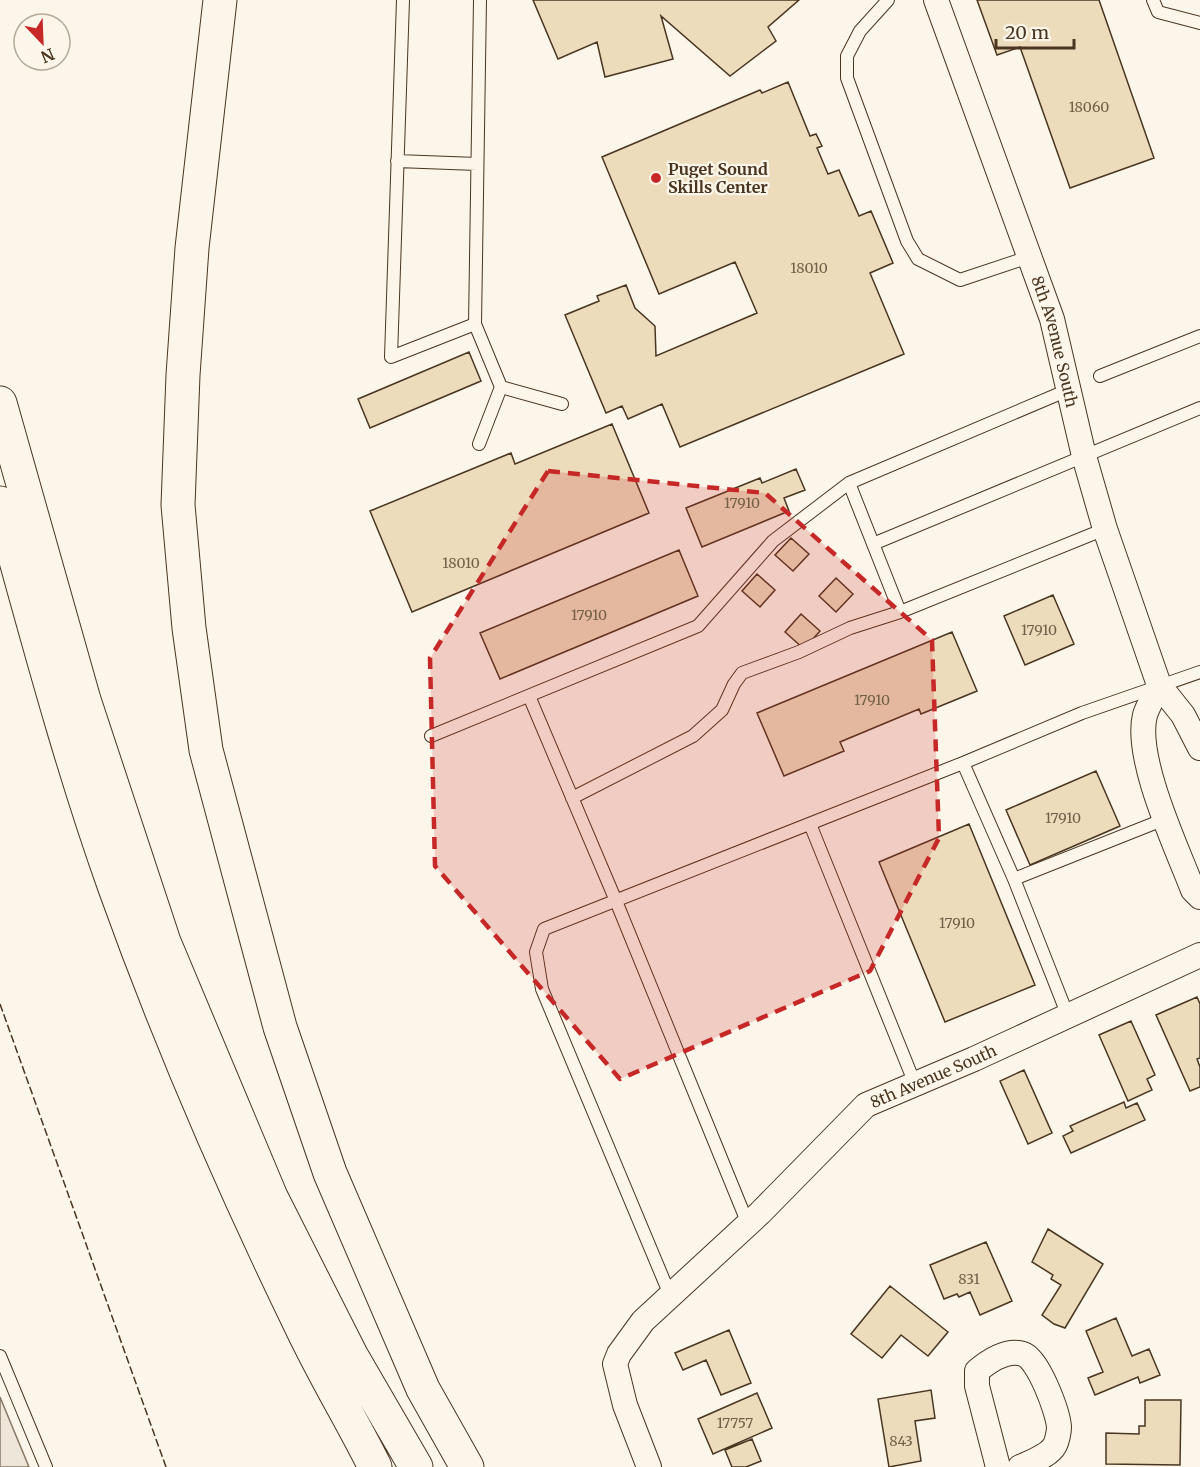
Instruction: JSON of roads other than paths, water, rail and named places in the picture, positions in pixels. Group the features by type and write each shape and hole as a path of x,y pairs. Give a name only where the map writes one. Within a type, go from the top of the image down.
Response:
{"highway":[{"path":"220,0 192,248 183,375 178,505 189,628 206,750 280,1027 330,1173 423,1389 467,1467"},
{"path":"0,403 84,700 164,942 271,1197 351,1355 416,1467"},
{"path":"0,503 86,800 115,888 177,1048 215,1142 301,1326 375,1467"}],"street":[{"name":"8th Avenue South","path":"936,0 1052,319 1084,456 1105,529 1159,685 1183,715 1200,748"},
{"path":"1159,685 1145,715 1144,741 1153,785 1165,819 1193,890 1200,897"},
{"name":"8th Avenue South","path":"649,1467 625,1405 615,1364 619,1354 643,1321 748,1224 866,1105 1200,955"},
{"path":"998,1467 977,1386 977,1371 997,1357 1024,1354 1036,1364 1056,1413 1059,1429 1055,1446 1038,1460 1020,1467"}],"lane":[{"path":"403,0 391,357 475,324"},
{"path":"479,444 501,387 475,324 480,0"},
{"path":"888,0 860,32 847,56 847,78 907,241 918,259 960,280 1029,257"},
{"path":"1154,0 1158,12 1200,23"},
{"path":"397,161 477,164"},
{"path":"1100,376 1200,336"},
{"path":"501,387 562,404"},
{"path":"431,736 698,626 773,541 849,483 1068,390"},
{"path":"873,544 1200,408"},
{"path":"849,483 900,612"},
{"path":"572,798 693,736 722,710 734,684 742,673 799,652 850,628 900,612 1105,529"},
{"path":"670,1296 542,989 536,951 544,929 963,763 1082,713 1200,672"},
{"path":"529,696 616,901 748,1224"},
{"path":"963,763 1014,879 1068,1016"},
{"path":"1014,879 1165,819"},
{"path":"810,824 915,1084"},
{"path":"0,1356 46,1467"}],"place":[{"name":"Puget Sound Skills Center","path":"656,178"}]}
